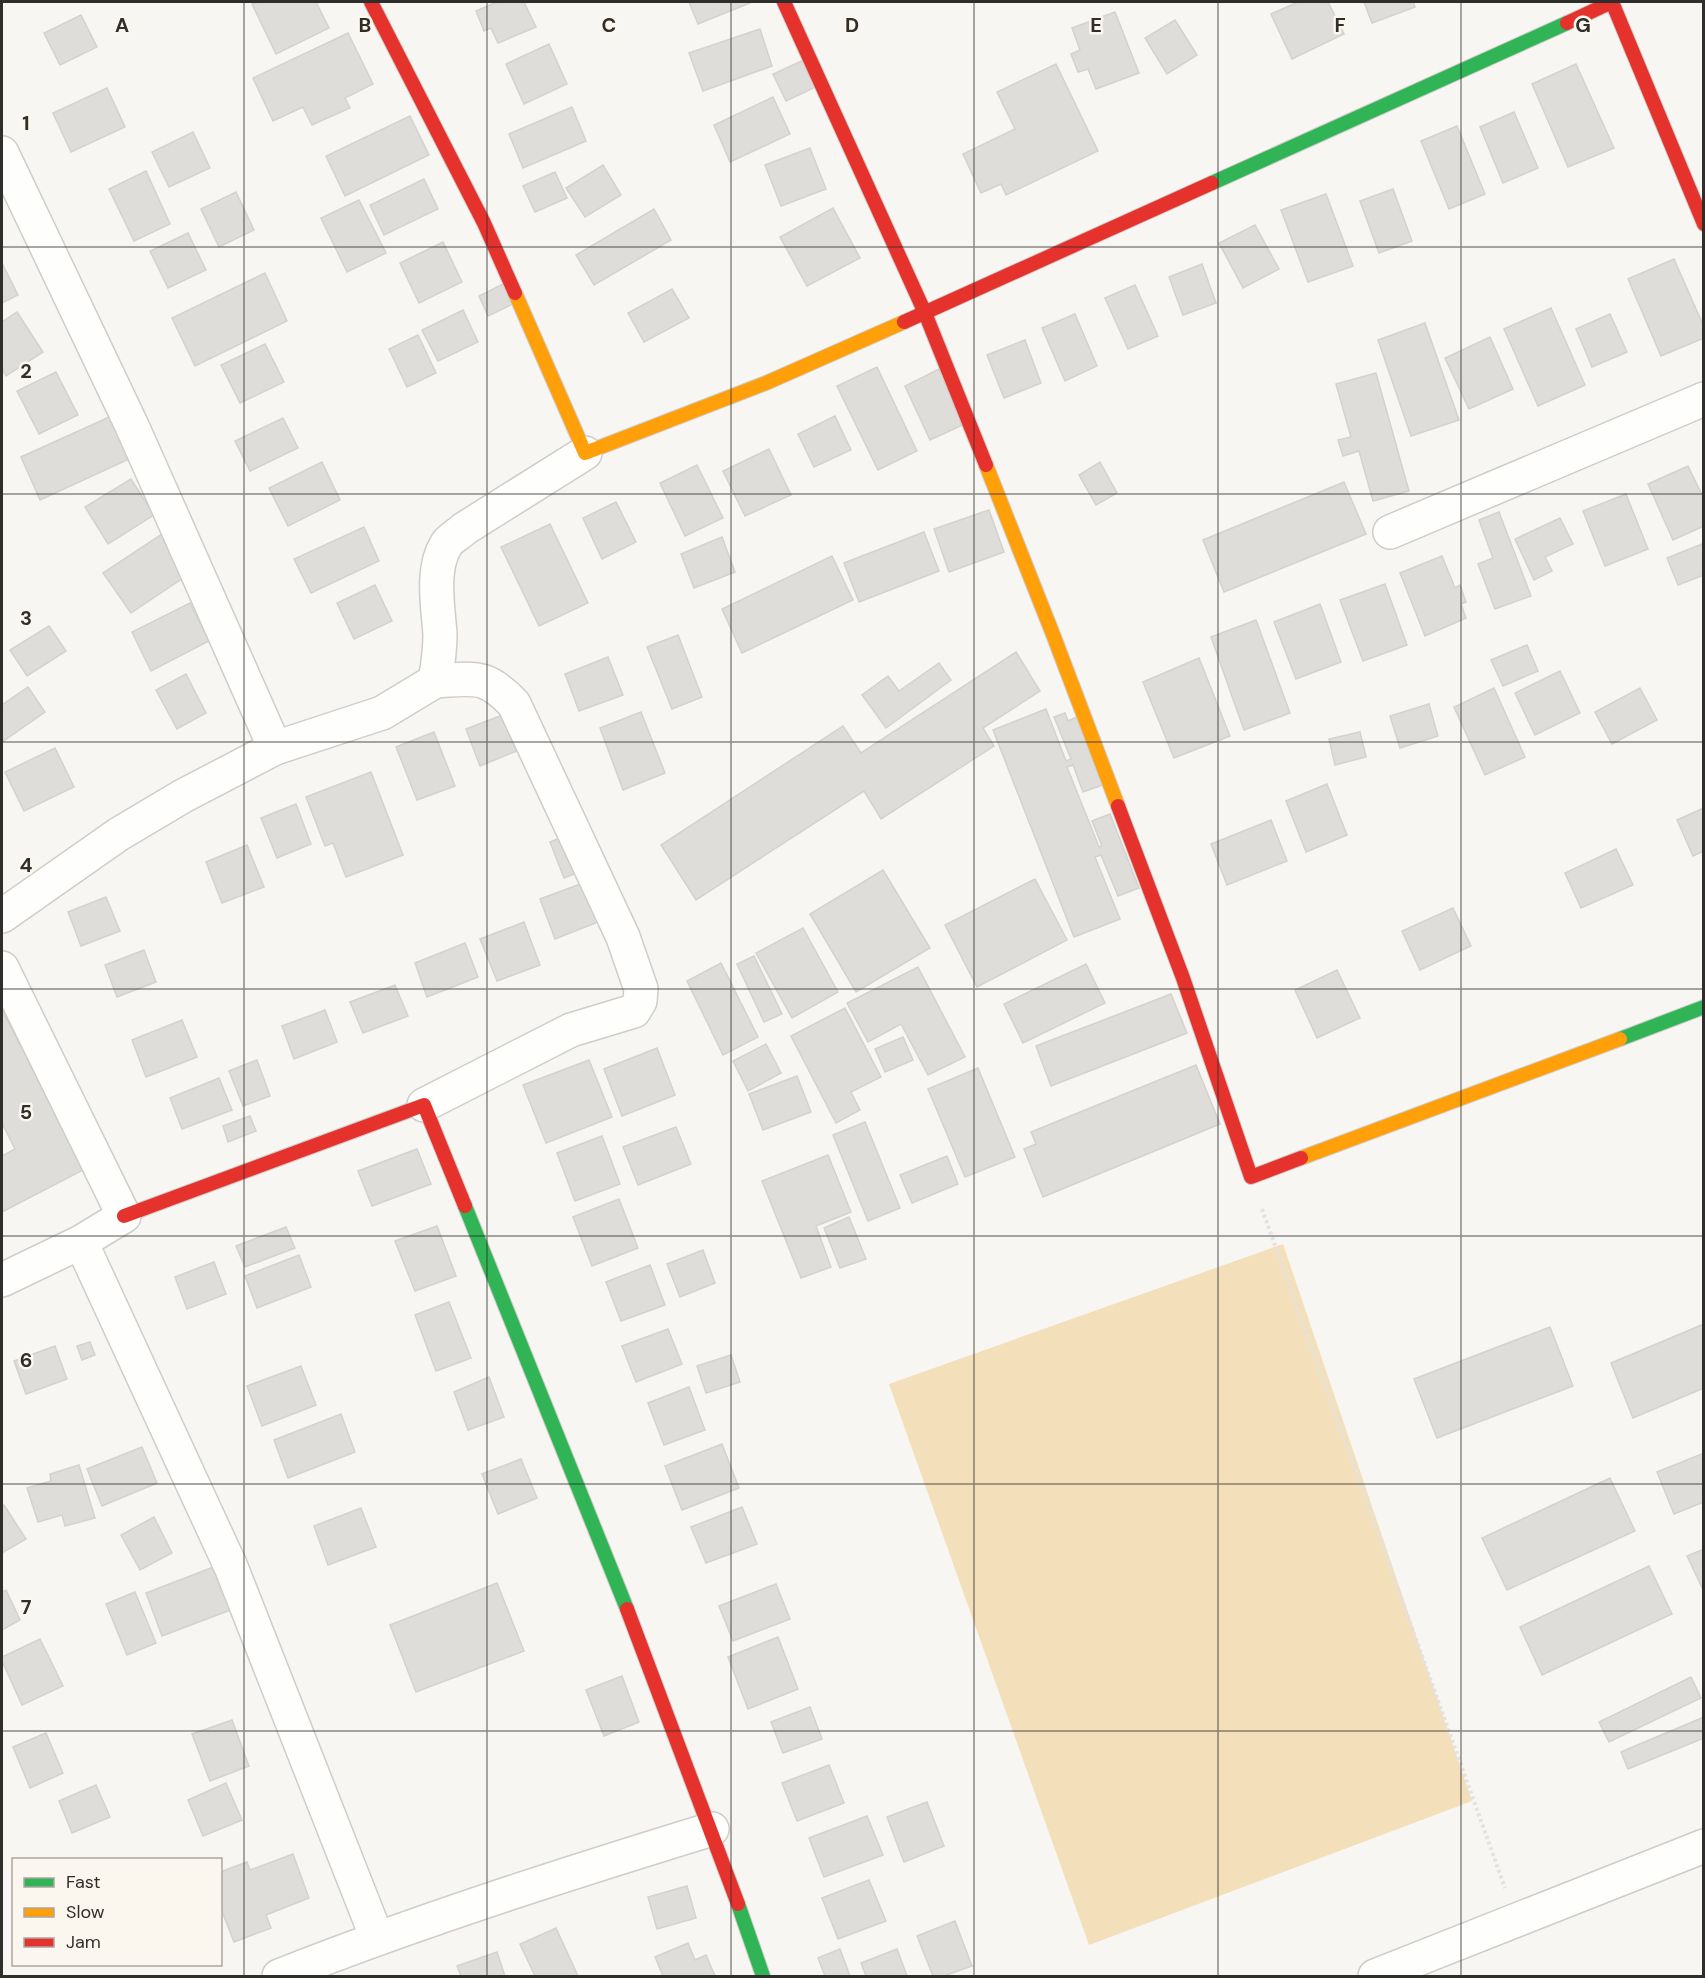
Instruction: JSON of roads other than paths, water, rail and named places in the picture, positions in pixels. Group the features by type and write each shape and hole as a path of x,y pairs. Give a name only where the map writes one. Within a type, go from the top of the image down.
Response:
{"street":[{"path":"371,2 484,223 585,453"},
{"path":"784,2 925,313 1054,637 1183,978 1251,1177 1704,1007"},
{"path":"435,681 440,635 436,605 437,574 446,544 464,529 585,453 766,383 1612,2 1704,224"},
{"path":"2,153 132,426 275,748"},
{"path":"1390,532 1704,399"},
{"path":"2,916 119,834 183,796 275,748 382,713 435,681 476,678 498,687 513,704 623,937 640,989 640,1001 634,1011 572,1030 424,1105 124,1216 81,1242 2,1280"},
{"path":"2,968 124,1216"},
{"path":"424,1105 579,1484 712,1828 763,1977"},
{"path":"81,1242 231,1567 377,1938"},
{"path":"279,1977 377,1938 712,1828"},
{"path":"1375,1977 1516,1921 1701,1857"}]}
